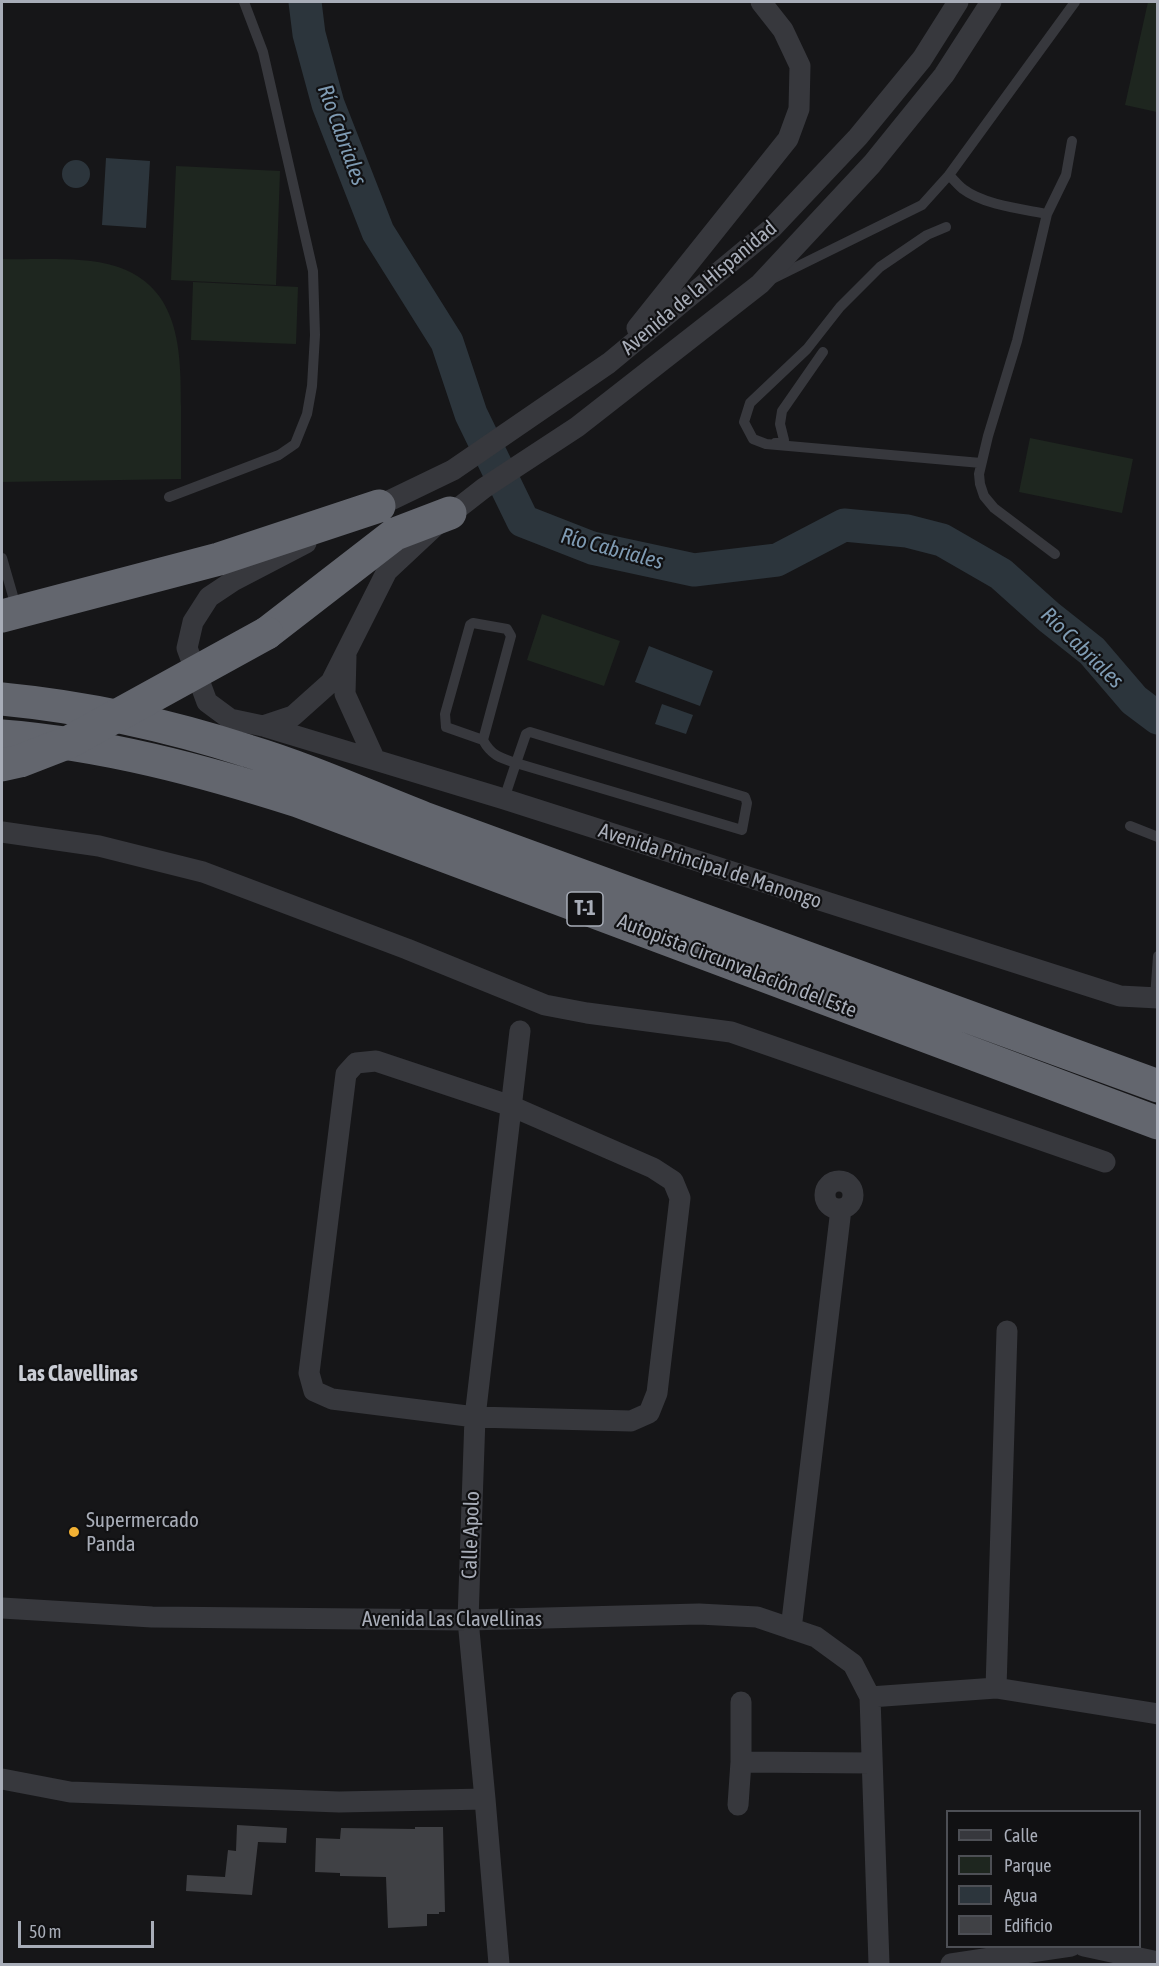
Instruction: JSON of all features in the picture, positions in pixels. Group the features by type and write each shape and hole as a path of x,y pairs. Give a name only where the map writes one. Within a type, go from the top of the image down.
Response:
{"highway":[{"path":"10,614 219,559 379,506"},
{"path":"2,765 20,761 69,742 267,633 395,534 450,513"},
{"name":"Autopista Circunvalación del Este","path":"2,699 140,721 250,751 435,822 1158,1086"},
{"name":"Autopista Circunvalación del Este","path":"2,736 82,746 135,756 235,781 298,801 1158,1123"}],"street":[{"path":"609,363 788,139 799,109 800,66 783,30 761,2"},
{"name":"Avenida de la Hispanidad","path":"958,2 922,59 894,94 858,137 772,228 609,363 453,470 233,581 209,597 193,622 187,648 207,702 230,719 263,726 293,716 316,697 331,682 387,571 450,513 484,488 578,428 760,285 872,164 944,75 991,2"},
{"path":"346,649 345,694 375,760"},
{"name":"Avenida Principal de Manongo","path":"263,726 504,799 1120,996 1156,998"},
{"path":"2,832 99,846 203,872 407,949 545,1005 587,1013 731,1032 1105,1162"},
{"name":"Calle Apolo","path":"499,1965 486,1799 468,1620 475,1417 520,1030"},
{"path":"376,1061 511,1106 653,1168 673,1181 680,1198 657,1394 649,1413 631,1421 475,1417 332,1399 314,1391 309,1373 346,1074 356,1063 376,1061"},
{"path":"791,1629 841,1209"},
{"path":"996,1688 1007,1331"},
{"name":"Avenida Las Clavellinas","path":"2,1608 152,1617 468,1620 699,1614 757,1617 816,1637 853,1664 870,1697"},
{"path":"879,1965 870,1697 996,1688 1158,1714"},
{"path":"738,1805 741,1702"},
{"path":"741,1762 872,1763"},
{"path":"2,1779 70,1792 339,1802 486,1799"},
{"path":"951,1965 1064,1948"},
{"path":"1079,1948 1080,1965"},
{"path":"1089,1948 1158,1962"}],"lane":[{"path":"169,496 279,455 295,444 307,414 312,386 315,335 313,270 263,52 244,2"},
{"path":"760,285 922,205 950,175 1075,2"},
{"path":"1055,554 994,508 984,496 980,484 981,464 1017,341 1047,214 1066,174 1072,141"},
{"path":"950,175 962,188 973,195 1047,214"},
{"path":"946,227 927,235 880,267 840,307 807,349 750,404 744,422 753,439 766,444 981,464"},
{"path":"766,444 782,443 784,440 780,424 782,411 823,351"},
{"path":"2,558 10,614"},
{"path":"483,740 446,727 445,720 470,625 473,623 507,629 511,636 483,740 488,750 498,758 516,763 742,830 747,804 745,797 535,732 526,734 516,763 504,799"},
{"path":"1130,826 1158,837"},
{"path":"1156,998 1158,956"}],"green space":[{"path":"1148,2 1157,2 1157,112 1125,105"},
{"path":"176,166 280,171 276,285 171,280"},
{"path":"2,259 74,260 102,263 136,275 153,288 164,304 177,342 181,385 181,479 2,482"},
{"path":"193,282 298,287 296,344 191,340"},
{"path":"1030,438 1133,459 1122,513 1019,492"},
{"path":"542,614 620,641 604,686 527,660"}],"water":[{"path":"106,158 150,161 146,228 102,225"},
{"path":"76,160 86,164 90,174 86,184 76,188 66,184 62,174 66,164"},
{"path":"649,646 713,671 700,706 635,682"},
{"path":"662,704 693,715 686,734 655,724"}],"building":[{"path":"237,1825 287,1828 286,1843 258,1842 252,1895 186,1891 187,1875 225,1877 228,1850 236,1851"},
{"path":"415,1827 443,1827 445,1912 427,1914 427,1926 388,1928 386,1877 340,1876 340,1873 315,1872 316,1838 340,1839 341,1828 415,1829"}],"waterway":[{"name":"Río Cabriales","path":"305,2 309,34 328,104 378,232 447,342 471,414 523,521 592,548 694,570 777,560 844,525 907,531 942,540 1001,574 1049,617 1092,651 1134,700 1158,718"}],"place":[{"name":"Supermercado Panda","path":"74,1532"}],"district":[{"name":"Las Clavellinas","path":"78,1374"}]}
